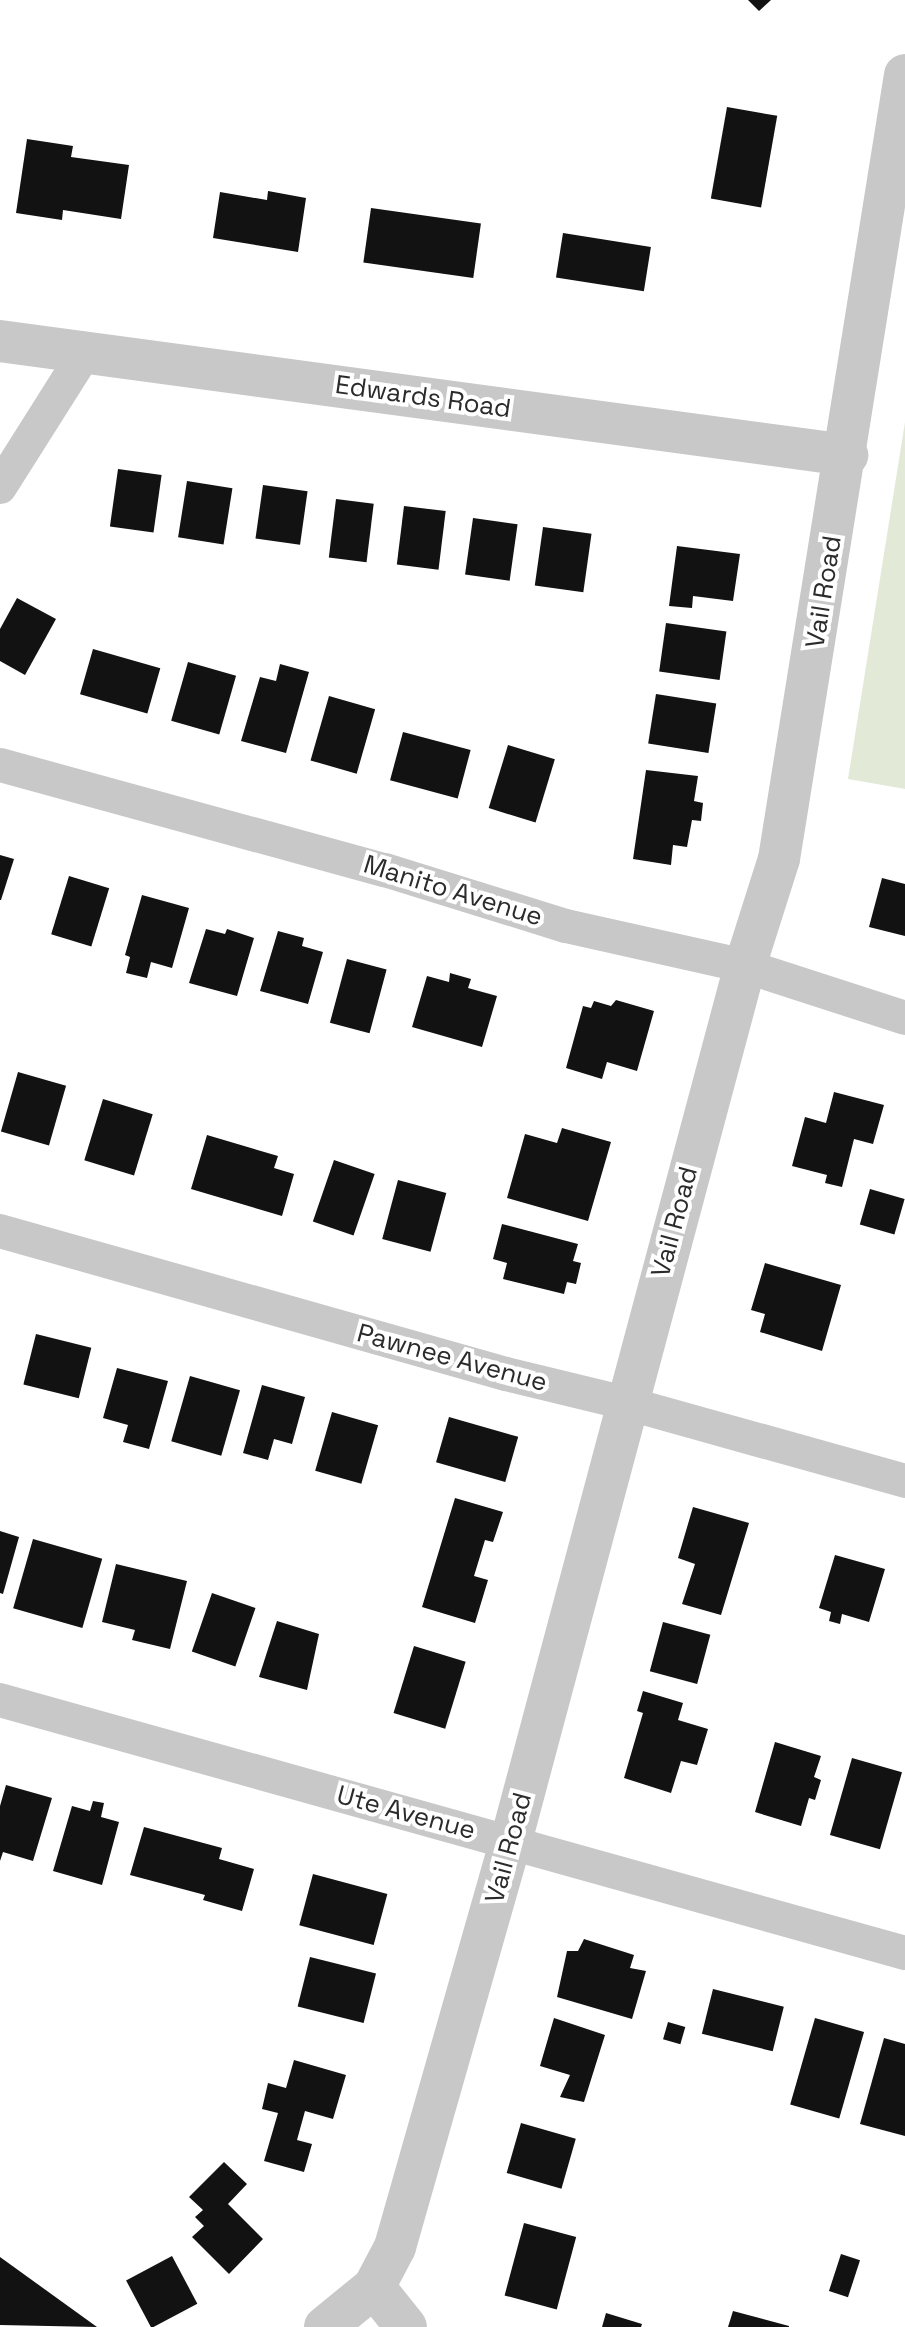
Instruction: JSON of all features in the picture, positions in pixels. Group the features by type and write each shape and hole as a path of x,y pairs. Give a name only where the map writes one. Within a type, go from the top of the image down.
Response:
{"street":[{"name":"Vail Road","path":"325,2327 374,2287 399,2235 511,1841 745,966 779,859 847,455 905,75"},
{"name":"Edwards Road","path":"0,341 847,455"},
{"path":"0,487 86,351"},
{"name":"Manito Avenue","path":"0,765 385,870 566,926 745,966 905,1018"},
{"name":"Pawnee Avenue","path":"0,1231 506,1374 626,1403 905,1481"},
{"name":"Ute Avenue","path":"0,1700 905,1953"},
{"path":"374,2287 406,2327"}],"green space":[{"path":"905,422 905,789 848,779"}],"building":[{"path":"748,0 771,0 759,11"},
{"path":"727,107 777,116 761,207 711,199"},
{"path":"27,139 73,146 71,157 129,165 121,219 63,210 62,220 16,213"},
{"path":"268,191 306,198 298,252 213,238 220,192 267,200"},
{"path":"371,208 481,223 473,278 363,262"},
{"path":"563,233 651,247 644,291 556,277"},
{"path":"118,469 162,475 153,533 110,526"},
{"path":"187,481 232,488 224,544 178,537"},
{"path":"263,485 308,491 300,545 255,538"},
{"path":"336,499 374,504 367,562 329,558"},
{"path":"404,506 446,511 438,570 397,565"},
{"path":"473,518 518,524 510,581 465,574"},
{"path":"543,527 592,534 583,592 535,585"},
{"path":"677,546 740,554 733,601 693,596 692,608 669,606"},
{"path":"17,598 56,619 25,675 0,661 0,629"},
{"path":"666,623 726,631 720,680 659,672"},
{"path":"93,649 160,668 147,713 80,694"},
{"path":"188,662 236,676 219,734 171,721"},
{"path":"280,664 309,672 286,753 241,741 260,677 276,681"},
{"path":"656,694 716,704 708,753 648,743"},
{"path":"329,696 375,709 357,774 311,760"},
{"path":"403,732 471,750 458,798 390,780"},
{"path":"508,745 555,759 536,822 489,808"},
{"path":"646,770 698,776 694,801 703,803 701,821 692,820 687,847 673,845 671,865 633,859"},
{"path":"0,855 14,859 1,900 0,900"},
{"path":"69,876 109,888 91,947 51,934"},
{"path":"882,878 905,884 905,936 869,927"},
{"path":"142,895 189,908 172,968 151,962 147,978 126,973 130,957 125,955"},
{"path":"206,929 225,934 227,929 254,938 237,996 189,983"},
{"path":"278,931 304,938 302,946 323,952 308,1004 260,991"},
{"path":"347,959 387,970 370,1033 330,1023"},
{"path":"450,973 471,979 468,988 497,996 482,1047 412,1027 427,976 449,982"},
{"path":"616,1000 654,1011 637,1071 607,1062 602,1079 566,1068 583,1006 591,1008 594,1001 611,1006"},
{"path":"18,1072 66,1086 49,1145 1,1132"},
{"path":"834,1092 884,1105 873,1144 854,1139 842,1187 825,1183 827,1175 792,1166 805,1117 826,1123"},
{"path":"103,1099 153,1114 134,1175 84,1160"},
{"path":"562,1128 611,1142 588,1221 507,1198 525,1134 557,1143"},
{"path":"207,1135 278,1156 274,1168 294,1174 282,1216 191,1189"},
{"path":"334,1160 375,1174 353,1235 313,1221"},
{"path":"398,1180 446,1193 431,1252 382,1239"},
{"path":"870,1189 905,1199 894,1234 860,1225"},
{"path":"502,1224 578,1244 573,1261 581,1263 576,1284 567,1282 564,1294 503,1279 507,1263 493,1259"},
{"path":"765,1263 841,1285 822,1351 760,1332 765,1314 751,1310"},
{"path":"36,1334 91,1348 79,1398 23,1384"},
{"path":"117,1368 168,1381 149,1449 123,1442 128,1425 103,1418"},
{"path":"190,1376 240,1390 221,1456 171,1441"},
{"path":"262,1385 305,1397 292,1444 274,1439 268,1460 243,1453"},
{"path":"332,1412 378,1425 361,1484 315,1471"},
{"path":"449,1417 518,1437 505,1482 436,1462"},
{"path":"455,1498 503,1512 493,1542 485,1540 474,1576 488,1580 475,1623 422,1607"},
{"path":"693,1507 749,1523 721,1615 682,1604 695,1564 678,1558"},
{"path":"0,1531 19,1537 3,1594 0,1593"},
{"path":"33,1539 102,1559 82,1628 13,1608"},
{"path":"835,1555 885,1569 869,1622 842,1614 840,1624 829,1621 831,1612 819,1608"},
{"path":"116,1564 187,1581 170,1649 132,1640 135,1630 102,1622"},
{"path":"212,1593 255,1608 235,1667 192,1652"},
{"path":"277,1621 319,1634 307,1690 259,1677"},
{"path":"663,1622 710,1635 697,1684 650,1671"},
{"path":"414,1646 466,1662 445,1729 394,1713"},
{"path":"643,1691 683,1703 678,1720 708,1729 697,1765 681,1761 671,1793 624,1778 643,1713 637,1711"},
{"path":"775,1742 821,1756 814,1777 821,1780 815,1800 809,1798 801,1826 755,1812"},
{"path":"852,1758 902,1772 880,1849 830,1835"},
{"path":"6,1785 52,1798 33,1861 3,1852 0,1861 0,1806"},
{"path":"93,1801 104,1803 101,1817 119,1822 102,1885 53,1871 72,1806 90,1811"},
{"path":"144,1827 222,1848 219,1859 254,1869 242,1911 203,1900 205,1895 130,1875"},
{"path":"313,1874 387,1894 374,1945 299,1925"},
{"path":"584,1939 634,1955 630,1968 646,1971 632,2019 557,1997 567,1951 578,1951"},
{"path":"310,1957 376,1973 364,2023 298,2006"},
{"path":"713,1989 784,2007 773,2051 702,2034"},
{"path":"554,2018 605,2035 584,2102 560,2097 570,2075 540,2066"},
{"path":"815,2018 864,2032 839,2119 790,2105"},
{"path":"668,2022 685,2027 680,2044 663,2039"},
{"path":"884,2038 905,2044 905,2136 860,2124"},
{"path":"294,2060 346,2075 333,2119 305,2111 297,2140 312,2144 304,2172 264,2161 278,2113 262,2109 268,2083 286,2088"},
{"path":"521,2123 576,2139 561,2189 507,2173"},
{"path":"224,2162 247,2184 228,2204 263,2239 229,2274 192,2237 204,2226 195,2217 203,2210 189,2197"},
{"path":"524,2223 576,2237 557,2309 505,2295"},
{"path":"841,2254 860,2260 848,2297 829,2291"},
{"path":"172,2256 197,2304 151,2327 126,2280"},
{"path":"0,2257 97,2327 0,2325"},
{"path":"733,2311 789,2326 789,2327 728,2327"},
{"path":"606,2313 642,2324 641,2327 602,2327"}]}
